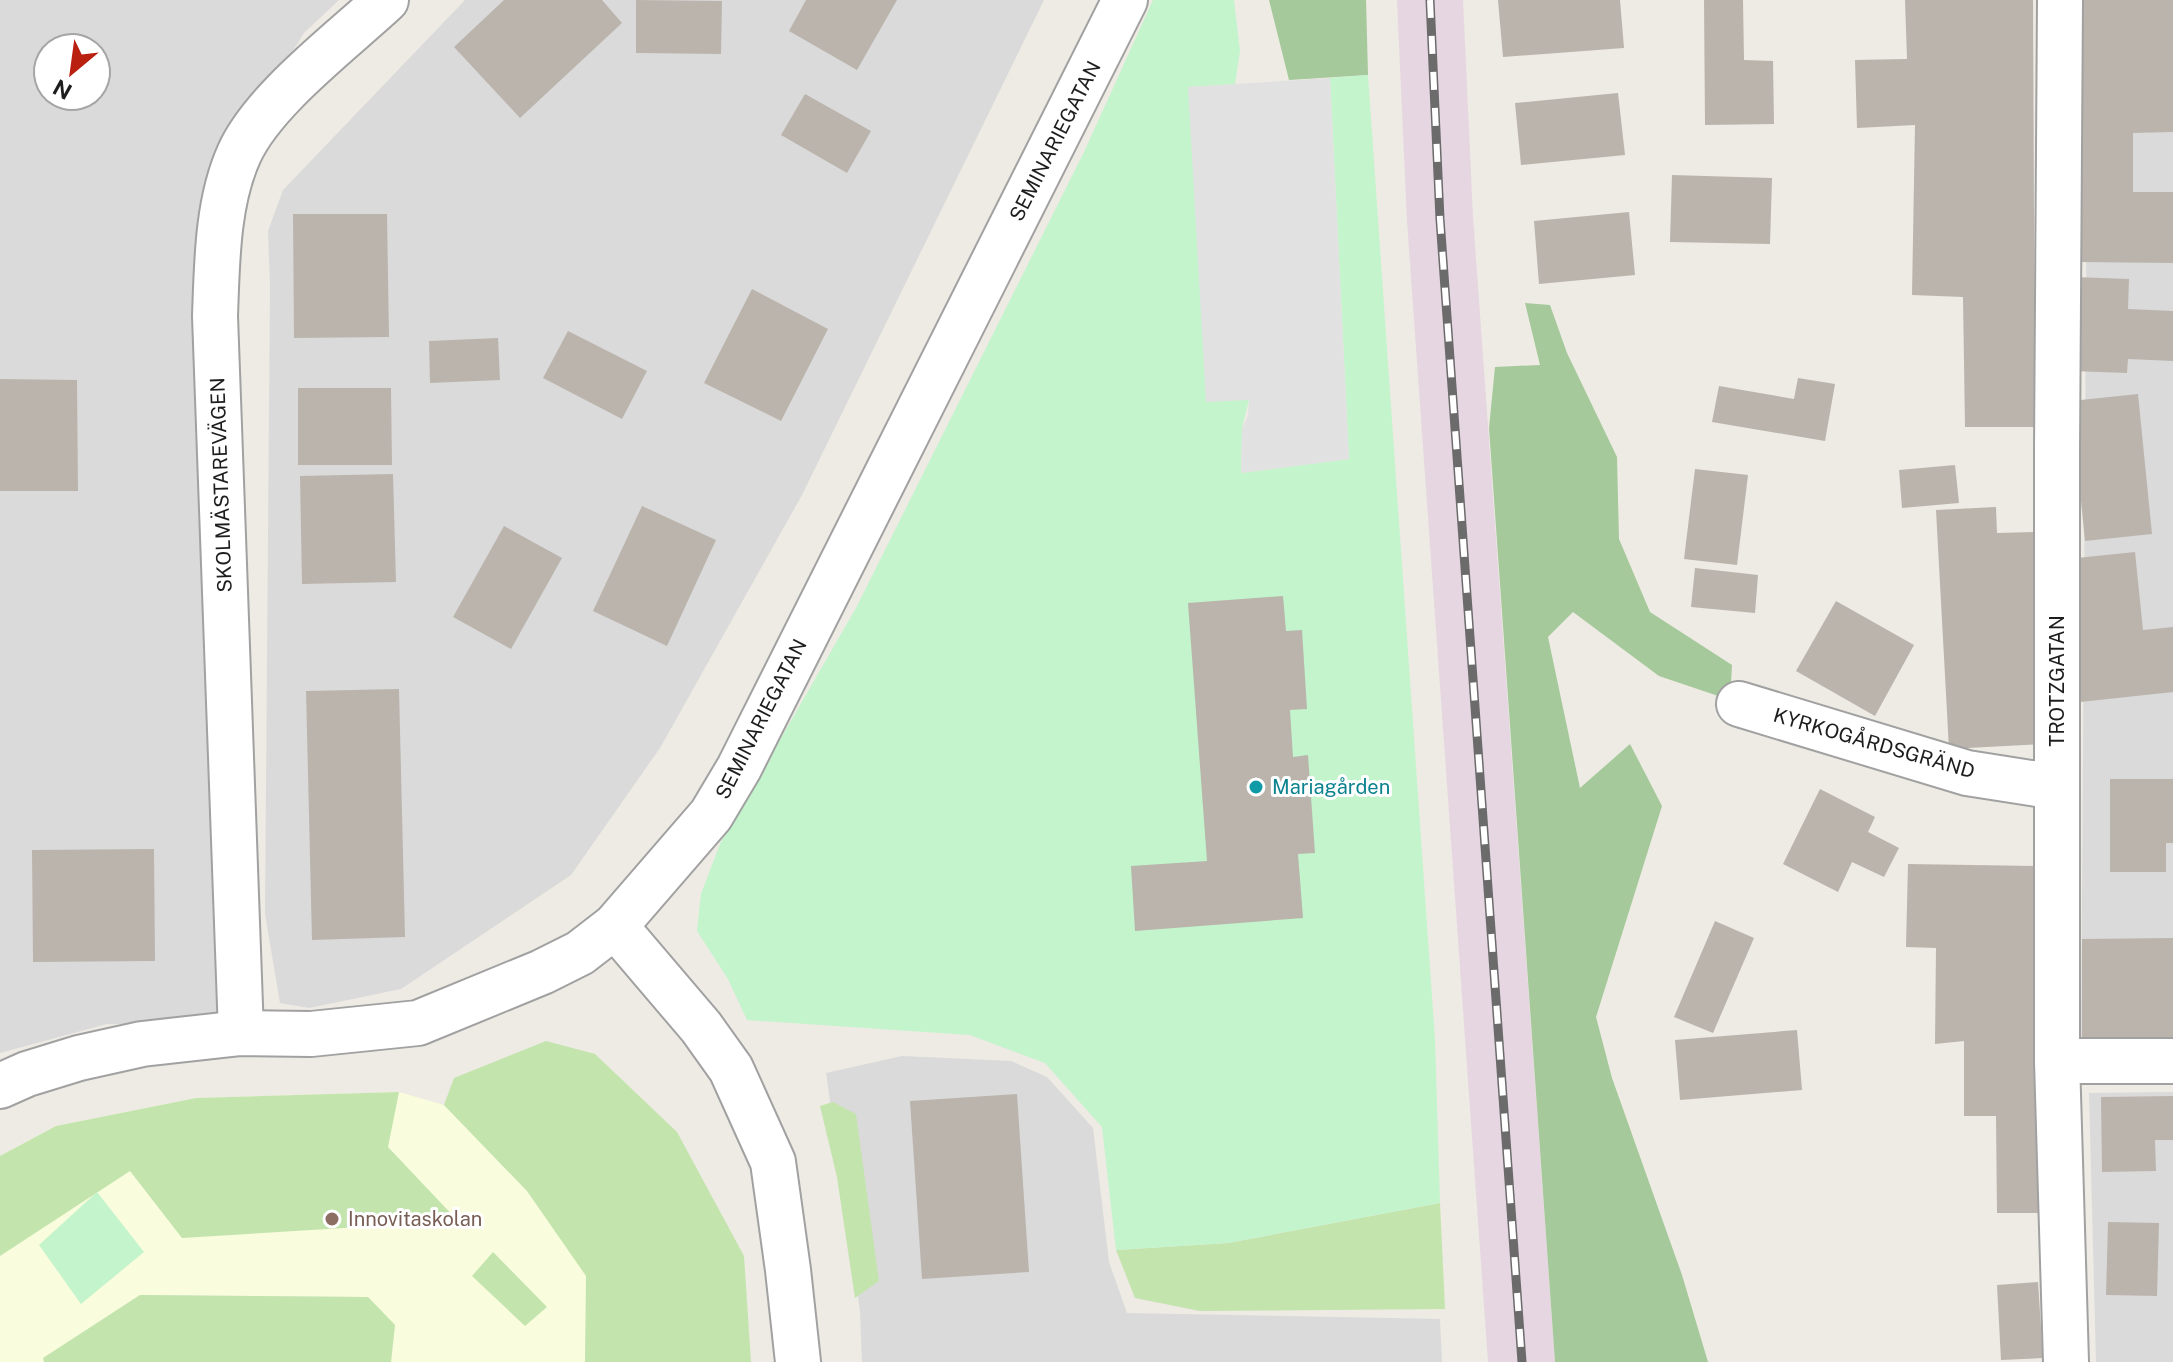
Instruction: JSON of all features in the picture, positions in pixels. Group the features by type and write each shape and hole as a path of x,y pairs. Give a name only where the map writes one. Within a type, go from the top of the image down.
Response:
{"street":[{"name":"SKOLMÄSTAREVÄGEN","path":"241,1033 215,316 223,212 231,175 253,129 276,101 386,0"},
{"name":"SEMINARIEGATAN","path":"0,1086 79,1058 142,1044 241,1033 311,1034 418,1023 542,972 580,953 615,926 711,815 739,768 1125,0"},
{"name":"TROTZGATAN","path":"2060,0 2057,1061 2066,1362"},
{"name":"KYRKOGÅRDSGRÄND","path":"1739,704 1967,773 2057,787"},
{"path":"615,926 701,1027 731,1069 773,1162 798,1362"},
{"path":"2057,1061 2173,1061"}],"shaded area":[{"path":"0,0 339,0 304,33 253,115 199,329 198,502 219,1025 107,1024 0,1053"},
{"path":"465,0 1044,0 802,495 660,748 571,875 401,989 309,1008 280,1003 265,914 268,231 283,190"},
{"path":"1397,0 1463,0 1473,217 1555,1362 1488,1362 1407,221"},
{"path":"2088,0 2173,0 2173,1051 2081,1053"},
{"path":"1330,78 1349,459 1241,473 1242,428 1248,416 1249,400 1206,402 1188,87"},
{"path":"902,1056 1011,1061 1047,1077 1093,1128 1109,1262 1127,1313 1440,1319 1442,1362 862,1362 860,1311 826,1073"},
{"name":"Innovitaskolan","path":"399,1092 444,1105 527,1191 587,1276 585,1362 391,1362 395,1325 368,1297 140,1295 44,1358 44,1362 0,1362 0,1156 56,1126 196,1098"},
{"path":"2173,1092 2173,1362 2096,1362 2089,1093"}],"green space":[{"path":"1153,0 1234,0 1240,51 1235,84 1189,87 1249,400 1242,428 1241,473 1349,459 1330,78 1368,75 1435,1040 1440,1203 1228,1243 1116,1250 1102,1127 1045,1063 970,1035 747,1020 728,979 697,931 701,894 720,844 856,608 1084,152"},
{"path":"1269,0 1366,0 1368,75 1289,80"},
{"path":"1525,303 1550,305 1567,353 1617,457 1619,539 1650,612 1732,665 1730,700 1659,676 1573,612 1548,637 1580,788 1630,744 1662,806 1596,1017 1612,1078 1682,1275 1708,1362 1555,1362 1489,428 1495,367 1540,365"},
{"path":"546,1041 595,1054 677,1132 744,1256 751,1362 585,1362 586,1276 527,1191 444,1105 454,1078"},
{"path":"399,1092 388,1147 458,1221 182,1238 130,1171 0,1256 0,1156 56,1126 196,1098"},
{"path":"833,1102 856,1114 879,1281 855,1298 837,1177 820,1106"},
{"path":"97,1192 144,1252 81,1304 39,1245"},
{"path":"1440,1203 1445,1309 1200,1311 1135,1298 1116,1250 1228,1243"},
{"path":"493,1252 547,1307 525,1326 472,1276"},
{"path":"140,1295 368,1297 395,1325 391,1362 44,1362 43,1358"}],"building":[{"path":"504,0 602,0 622,23 520,118 454,47"},
{"path":"636,0 722,1 721,54 636,53"},
{"path":"806,0 897,0 857,70 789,31"},
{"path":"1498,0 1620,0 1624,48 1503,57"},
{"path":"1704,0 1743,0 1744,60 1773,61 1774,124 1705,125"},
{"path":"1905,0 2033,0 2035,427 1965,427 1963,297 1912,295 1915,125 1857,128 1855,60 1907,59"},
{"path":"2077,0 2173,0 2173,132 2133,133 2133,192 2173,192 2173,263 2077,262"},
{"path":"1618,93 1625,155 1521,165 1515,103"},
{"path":"805,94 871,131 847,173 781,135"},
{"path":"1672,175 1772,178 1770,244 1670,242"},
{"path":"1629,212 1635,275 1539,284 1534,221"},
{"path":"293,214 387,214 389,337 294,338"},
{"path":"2074,277 2129,279 2128,309 2173,311 2173,361 2128,359 2127,373 2071,371"},
{"path":"752,289 828,329 781,421 704,383"},
{"path":"568,331 647,371 622,419 543,378"},
{"path":"498,338 500,380 430,383 429,341"},
{"path":"1798,378 1835,384 1825,441 1712,422 1719,386 1794,399"},
{"path":"0,379 77,380 78,491 0,491"},
{"path":"298,388 391,388 392,465 298,465"},
{"path":"2138,394 2152,534 2085,541 2071,401"},
{"path":"1955,465 1959,503 1902,508 1899,470"},
{"path":"1695,469 1748,475 1737,565 1684,559"},
{"path":"393,474 396,582 302,584 300,476"},
{"path":"642,506 716,540 667,646 593,611"},
{"path":"1996,507 1997,533 2034,532 2044,744 1949,749 1936,510"},
{"path":"504,526 562,558 511,649 453,617"},
{"path":"2135,552 2143,630 2173,627 2173,692 2071,703 2067,559"},
{"path":"1695,568 1758,575 1755,613 1691,607"},
{"name":"Mariagården","path":"1283,596 1286,631 1302,630 1307,709 1290,710 1293,757 1308,755 1315,853 1298,854 1303,918 1135,931 1131,866 1207,861 1188,603"},
{"path":"1836,601 1914,645 1875,716 1796,671"},
{"path":"399,689 405,937 312,940 306,691"},
{"path":"2110,779 2173,779 2173,843 2166,843 2166,872 2110,872"},
{"path":"1820,789 1875,817 1868,832 1899,848 1884,877 1852,862 1838,892 1783,864"},
{"path":"154,849 155,961 33,962 32,850"},
{"path":"1908,864 2041,866 2042,1213 1997,1213 1996,1116 1964,1116 1964,1041 1935,1044 1936,948 1906,947"},
{"path":"1715,921 1754,938 1713,1033 1674,1017"},
{"path":"2173,938 2173,1046 2082,1046 2082,939"},
{"path":"1797,1030 1802,1090 1680,1100 1675,1040"},
{"path":"1017,1094 1029,1272 922,1279 910,1101"},
{"path":"2173,1096 2173,1140 2155,1140 2156,1171 2102,1172 2101,1097"},
{"path":"2108,1222 2159,1223 2157,1296 2106,1295"},
{"path":"2038,1282 2043,1358 2001,1360 1997,1285"}],"railway":[{"path":"1430,0 1440,219 1522,1362"}],"place":[{"name":"Mariagården","path":"1256,787"},
{"name":"Innovitaskolan","path":"332,1219"}]}
